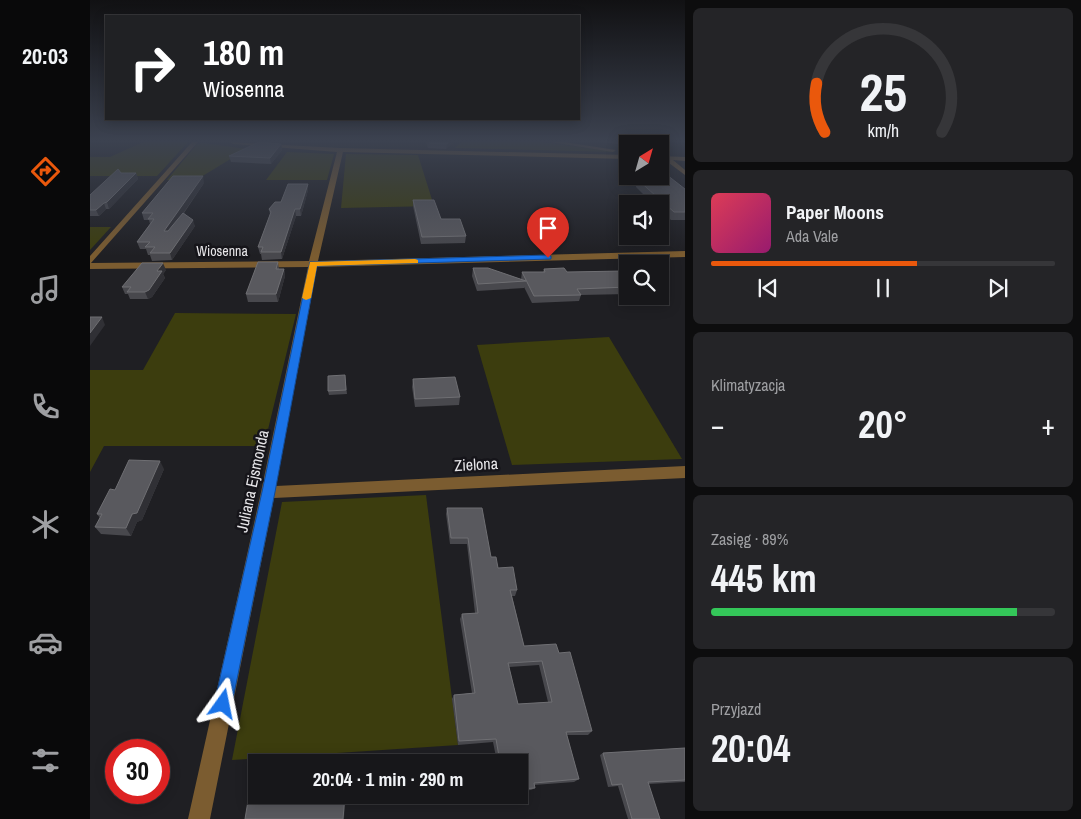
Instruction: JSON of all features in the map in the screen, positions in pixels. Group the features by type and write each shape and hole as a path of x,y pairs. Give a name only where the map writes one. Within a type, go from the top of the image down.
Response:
{"street":[{"path":"90,260 161,180"},
{"name":"Juliana Ejsmonda","path":"198,819 268,492 313,264 333,180"},
{"name":"Wiosenna","path":"90,266 313,264 685,254"},
{"name":"Zielona","path":"268,492 685,472"}],"shaded area":[{"path":"344,180 426,180 434,206 341,208"},
{"path":"90,227 111,227 90,250"},
{"path":"175,313 296,314 264,446 104,446 90,472 90,370 143,370"},
{"path":"609,337 682,459 512,465 477,345"},
{"path":"426,495 458,745 322,754 248,754 248,759 232,760 282,502"}],"building":[{"path":"106,180 129,180 96,210 90,210 90,195"},
{"path":"169,180 200,180 164,231 168,231 183,213 193,220 170,253 150,253 155,247 145,247 150,242 137,242 154,219 148,219 153,213 142,213"},
{"path":"669,180 674,180 685,189 685,212 674,212 669,208 669,195 655,195 644,185 669,185"},
{"path":"288,184 308,184 300,209 295,209 281,252 261,252 263,247 258,247 271,212 269,209 275,202 281,202"},
{"path":"413,200 434,200 441,219 460,219 466,236 422,237"},
{"path":"258,262 278,262 276,269 284,269 276,294 246,294"},
{"path":"142,263 163,263 157,271 162,271 149,290 145,292 127,292 131,287 122,287"},
{"path":"473,268 488,268 526,281 478,284"},
{"path":"564,268 567,272 619,271 619,287 577,289 581,295 534,296 522,272 545,272 544,269"},
{"path":"90,317 102,317 90,333"},
{"path":"345,375 346,390 328,391 328,376"},
{"path":"455,377 460,397 415,399 413,379"},
{"path":"129,460 160,461 137,513 132,514 126,528 95,527 102,514 97,514 110,489 115,490"},
{"path":"447,508 482,508 491,557 496,557 498,568 513,567 517,590 510,590 524,646 556,644 559,653 570,652 592,731 566,732 579,779 534,783 535,788 528,788 528,754 499,754 496,739 459,741 454,695 475,693 462,614 478,613 468,538 451,538","holes":["542,661 552,702 518,704 508,663"]},
{"path":"685,748 685,780 648,782 660,819 632,819 622,784 612,785 603,753"},
{"path":"248,801 248,804 344,804 343,819 245,819"}],"slow traffic":[{"path":"306,298 313,264 415,261"}],"route":[{"path":"223,704 268,492 313,264 548,258"}]}
